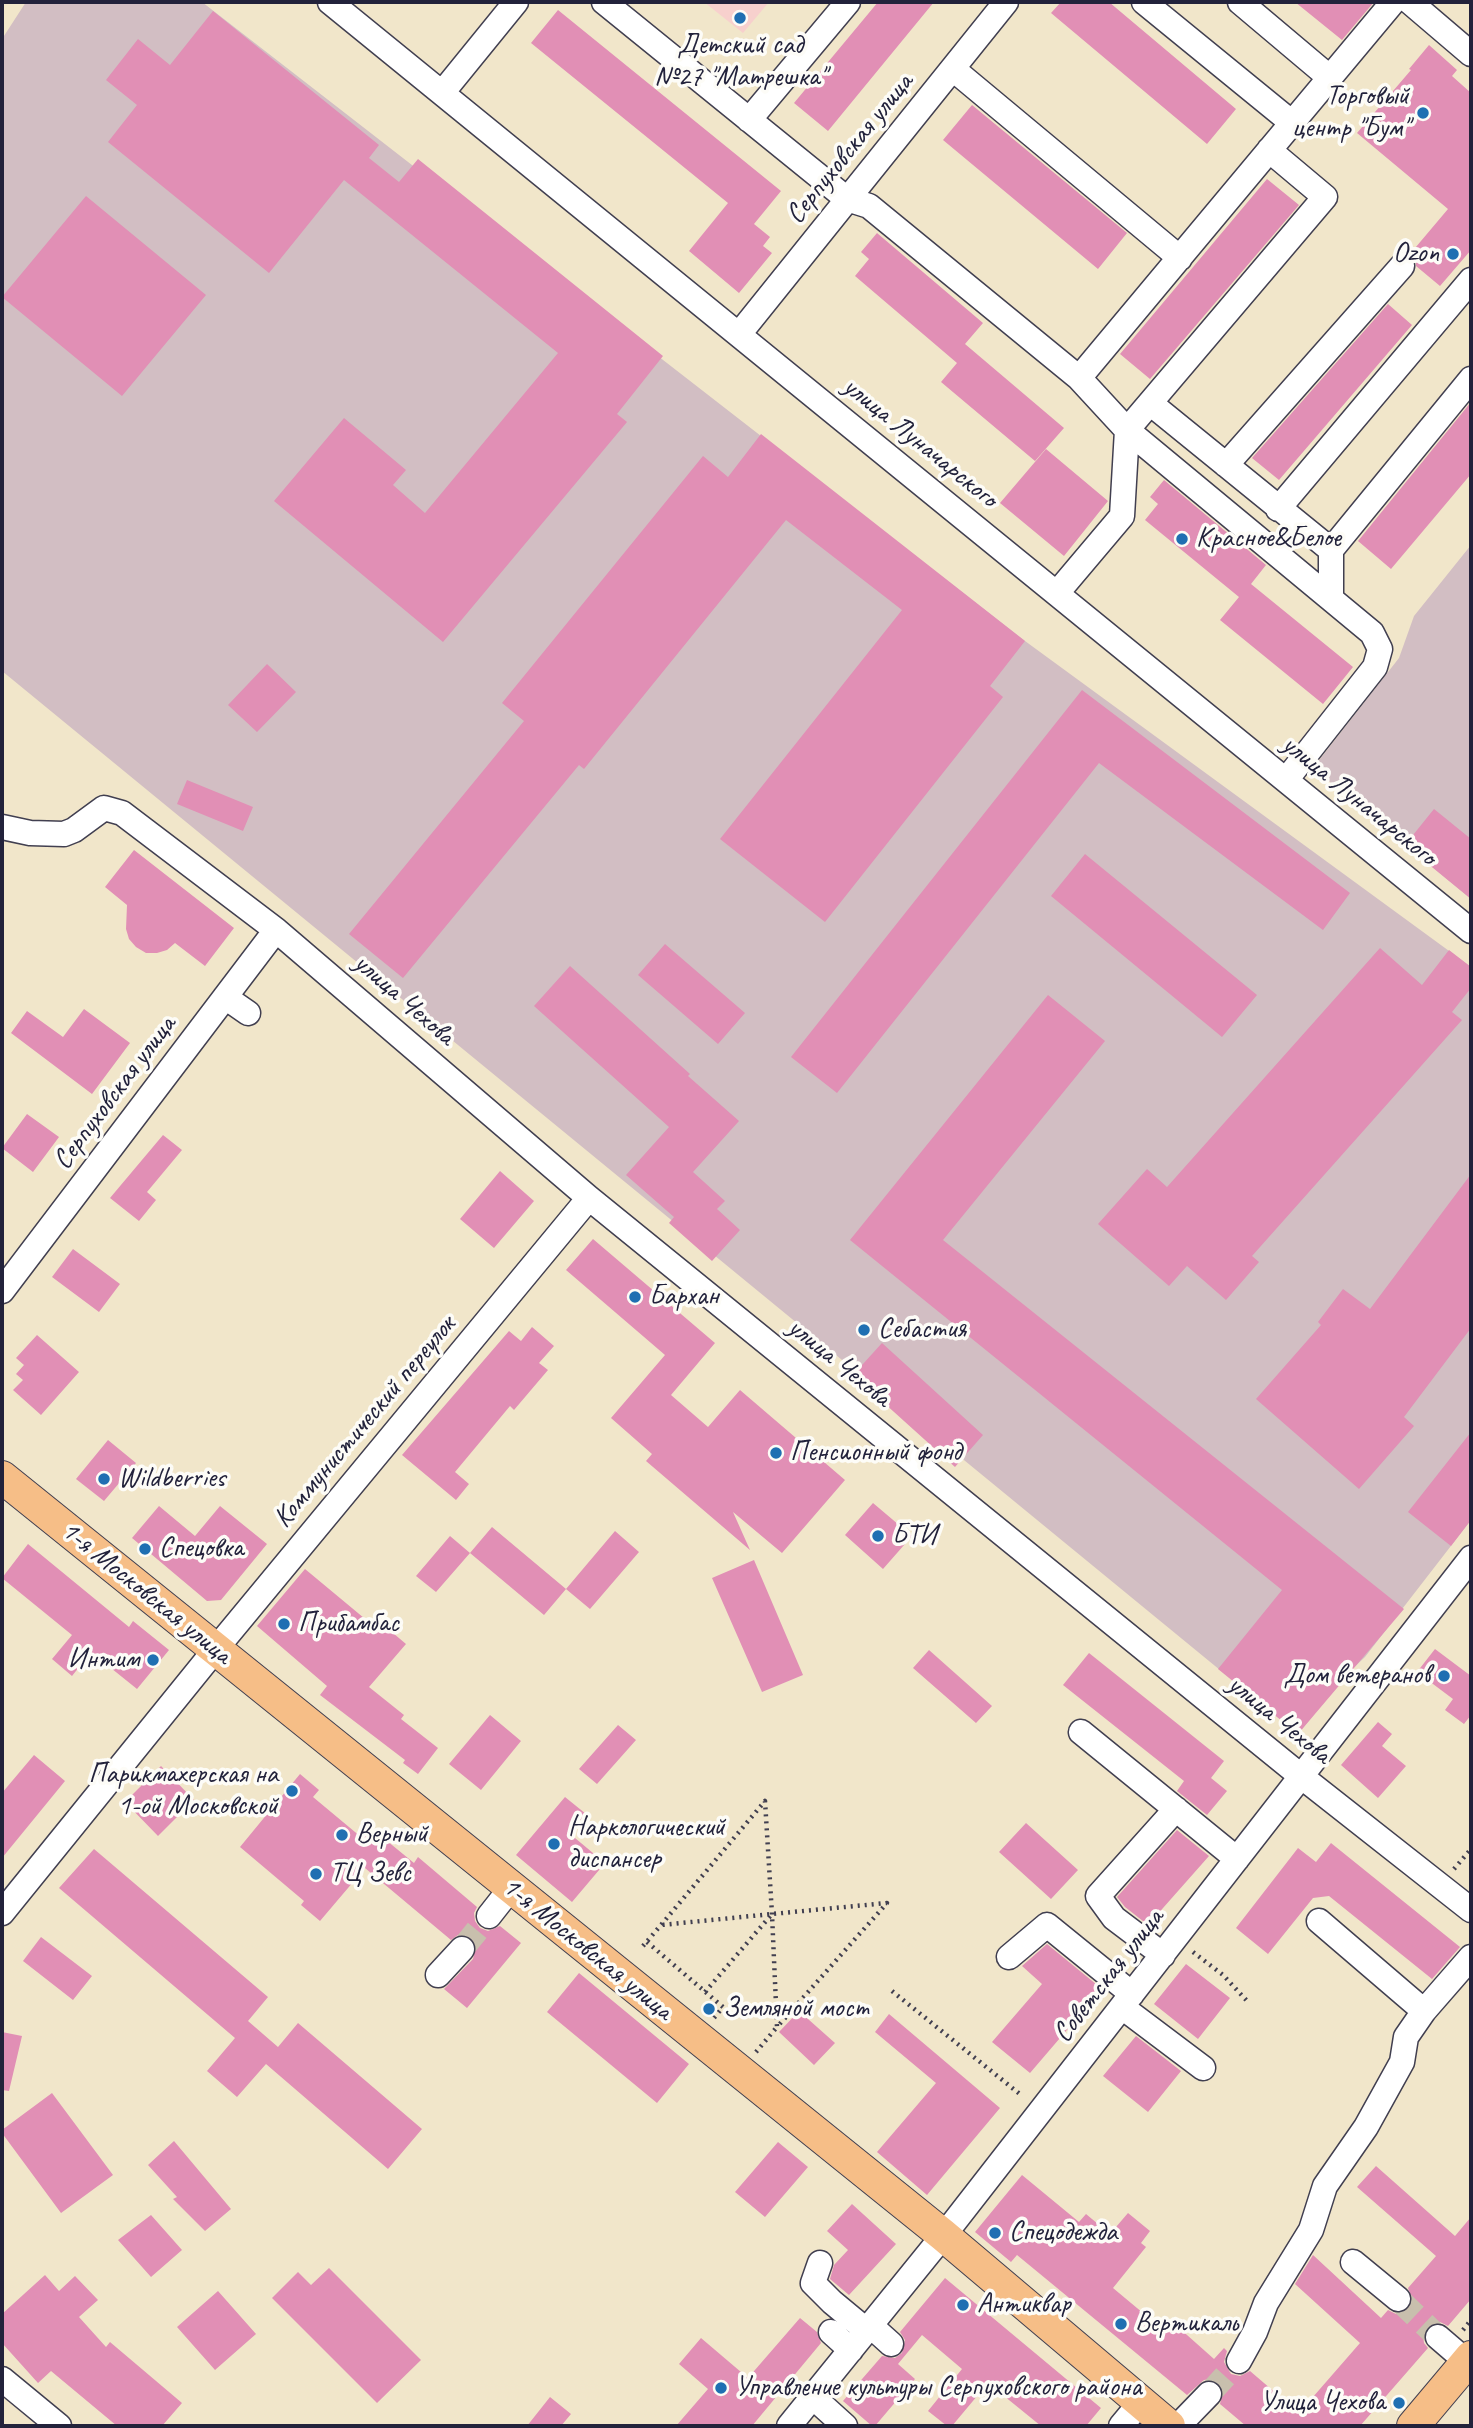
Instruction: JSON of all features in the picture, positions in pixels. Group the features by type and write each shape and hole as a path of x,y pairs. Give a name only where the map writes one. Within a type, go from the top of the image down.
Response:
{"main road":[{"name":"1-я Московская улица","path":"2,1477 943,2235 1169,2426"},
{"path":"1413,2426 1469,2360"}],"street":[{"name":"улица Луначарского","path":"330,2 740,333 1471,931"},
{"path":"442,93 516,2"},
{"path":"604,2 847,199 869,206 1079,378 1127,430 1373,633 1380,649 1375,667 1286,780"},
{"path":"749,120 848,2"},
{"name":"Серпуховская улица","path":"740,333 1006,2"},
{"path":"1144,2 1292,122"},
{"path":"1240,2 1329,78"},
{"path":"1079,378 1393,2"},
{"path":"1410,2 1471,54"},
{"path":"953,69 1180,258"},
{"path":"1057,593 1122,516 1127,430 1325,197 1269,150"},
{"path":"1226,465 1402,266"},
{"path":"1278,509 1471,280"},
{"path":"1331,598 1331,550 1471,379"},
{"path":"1150,403 1331,550"},
{"name":"улица Чехова","path":"2,827 30,833 64,834 104,808 122,813 276,930 589,1198 1302,1777 1471,1910"},
{"name":"Серпуховская улица","path":"2,1291 276,930"},
{"path":"225,998 248,1013"},
{"name":"Коммунистический переулок","path":"2,1913 215,1650 589,1198"},
{"name":"Советская улица","path":"789,2426 1127,2001 1471,1558"},
{"path":"1082,1732 1237,1859"},
{"path":"1169,1947 1114,1918 1097,1896 1176,1809"},
{"path":"489,1916 511,1888"},
{"path":"1319,1921 1424,2011"},
{"path":"1009,1957 1046,1925 1203,2068"},
{"path":"438,1975 462,1949"},
{"path":"1239,2361 1255,2332 1266,2303 1311,2230 1325,2186 1366,2127 1402,2062 1406,2037 1424,2011 1471,1957"},
{"path":"1353,2262 1398,2299"},
{"path":"820,2263 813,2283 832,2302 891,2344"},
{"path":"831,2332 851,2350"},
{"path":"1438,2337 1469,2360"},
{"path":"2,2379 59,2426"},
{"path":"1178,2426 1209,2393"},
{"path":"813,2397 845,2426"},
{"path":"1121,2426 1141,2402"}],"path":[{"path":"661,1925 772,1914 887,1903 777,2027 772,1914 765,1801 645,1944 723,2007 711,2021"},
{"path":"705,1992 772,1914"},
{"path":"1169,1947 1223,1975 1248,2002"},
{"path":"892,1991 1021,2095"}],"shaded area":[{"path":"26,2 202,2 1025,641 1471,967 1471,1520 1365,1657 1346,1675 1298,1734 2,671 2,39"},
{"name":"Детский сад №27 \"Матрешка\"","path":"704,2 769,2 743,33"},
{"path":"1471,545 1471,899 1313,768 1399,658 1414,616"}],"building":[{"path":"878,2 934,2 828,131 794,103"},
{"path":"1061,2 1109,2 1236,109 1207,144 1051,13"},
{"path":"1295,2 1374,2 1342,40"},
{"path":"558,10 781,191 754,224 770,237 763,246 772,253 739,293 689,251 728,203 531,43"},
{"path":"213,11 379,145 369,158 399,182 418,159 663,356 617,414 627,422 443,642 274,501 344,418 406,470 393,485 425,513 558,353 344,180 269,273 108,142 137,105 106,80 138,39 170,65"},
{"name":"Торговый центр \"Бум\"","path":"1429,45 1457,70 1452,76 1471,93 1471,250 1440,286 1416,266 1416,261 1410,254 1448,209 1357,133"},
{"path":"972,105 1127,233 1098,269 943,140"},
{"path":"1267,179 1299,205 1150,379 1120,354"},
{"path":"86,196 206,295 122,396 2,297"},
{"path":"877,233 983,323 965,344 1064,428 1035,461 941,382 957,363 855,276 869,259 861,252"},
{"path":"1388,304 1412,325 1279,480 1252,458"},
{"path":"1471,402 1471,474 1391,569 1358,541"},
{"path":"761,434 1025,641 990,686 1003,697 825,922 720,839 902,610 786,520 584,769 579,765 403,978 349,934 524,721 502,703 703,456 728,477"},
{"path":"1046,449 1108,501 1064,556 1000,503"},
{"path":"1164,480 1266,565 1251,584 1353,667 1323,704 1220,620 1239,597 1145,520 1158,504 1150,497"},
{"path":"267,664 296,692 257,732 228,705"},
{"path":"1082,690 1350,893 1323,930 1099,763 837,1093 791,1057"},
{"path":"187,780 253,807 243,831 177,804"},
{"path":"1434,809 1471,839 1471,899 1405,845"},
{"path":"134,850 234,928 205,966 175,943 167,950 146,953 129,939 126,929 127,905 105,887"},
{"path":"1085,854 1257,995 1222,1037 1051,896"},
{"path":"665,944 745,1013 718,1044 638,975"},
{"path":"1380,948 1422,985 1449,950 1471,967 1471,988 1452,1012 1462,1020 1252,1256 1259,1262 1226,1300 1187,1266 1169,1286 1098,1224 1147,1169 1167,1187"},
{"path":"570,966 739,1121 693,1172 725,1201 717,1209 740,1230 712,1261 669,1223 674,1217 626,1175 669,1127 534,1006"},
{"path":"1048,995 1105,1041 943,1240 1404,1609 1298,1734 1218,1669 1282,1590 850,1240"},
{"path":"84,1009 130,1043 92,1094 11,1033 27,1011 63,1037"},
{"path":"27,1114 59,1137 33,1172 2,1148"},
{"path":"163,1135 182,1150 147,1192 156,1200 139,1221 110,1198"},
{"path":"500,1171 534,1201 494,1248 460,1219"},
{"path":"1471,1174 1471,1328 1404,1417 1414,1426 1359,1489 1256,1399 1321,1325 1318,1322 1343,1289 1370,1309"},
{"path":"593,1239 715,1343 671,1395 708,1427 740,1390 845,1480 782,1553 733,1512 750,1550 646,1461 652,1454 611,1418 665,1355 566,1270"},
{"path":"73,1249 120,1284 99,1312 52,1277"},
{"path":"532,1327 554,1346 539,1363 548,1370 514,1410 510,1406 455,1472 469,1484 456,1500 402,1455 509,1331 521,1341"},
{"path":"37,1335 79,1372 41,1415 13,1390 23,1380 16,1374 24,1365 16,1358"},
{"path":"882,1343 983,1435 955,1467 853,1375"},
{"path":"1471,1432 1471,1520 1451,1546 1408,1512"},
{"path":"108,1440 136,1463 104,1501 76,1479"},
{"name":"БТИ","path":"873,1503 912,1536 883,1569 845,1535"},
{"path":"159,1506 195,1536 220,1506 267,1544 221,1600 207,1601 132,1538"},
{"path":"492,1527 566,1589 544,1615 470,1553"},
{"path":"615,1531 639,1552 590,1609 566,1589"},
{"path":"450,1536 470,1553 436,1592 416,1576"},
{"path":"28,1544 129,1627 133,1621 169,1650 137,1689 91,1652 72,1676 52,1659 72,1635 2,1578"},
{"path":"754,1560 803,1675 762,1692 712,1578"},
{"path":"305,1569 376,1628 380,1622 406,1644 369,1687 404,1715 401,1719 438,1748 418,1774 403,1763 405,1760 320,1695 327,1686 257,1626"},
{"path":"1435,1649 1471,1676 1471,1715 1464,1724 1445,1710 1453,1699 1417,1672"},
{"path":"929,1650 992,1706 976,1723 913,1668"},
{"path":"1089,1653 1224,1761 1211,1778 1227,1791 1207,1815 1177,1791 1184,1781 1063,1685"},
{"path":"490,1715 521,1741 481,1790 449,1764"},
{"path":"1378,1722 1392,1734 1382,1746 1406,1766 1378,1798 1341,1765"},
{"path":"618,1725 636,1740 597,1784 579,1769"},
{"path":"34,1755 65,1781 2,1858 2,1793"},
{"path":"161,1766 194,1800 158,1836 125,1802"},
{"path":"300,1774 319,1790 313,1797 361,1837 370,1827 414,1863 418,1857 477,1907 474,1913 475,1921 480,1928 488,1931 500,1926 521,1943 467,2008 444,1989 473,1959 476,1945 472,1938 458,1935 451,1940 365,1868 320,1921 301,1905 304,1901 240,1847"},
{"name":"Наркологический диспансер","path":"565,1797 586,1814 569,1833 605,1863 572,1902 516,1855"},
{"path":"1026,1823 1078,1870 1051,1899 999,1852"},
{"path":"1177,1830 1209,1856 1148,1925 1117,1897"},
{"path":"1331,1843 1460,1947 1432,1979 1329,1896 1313,1898 1268,1954 1236,1928 1298,1848 1316,1862"},
{"path":"94,1849 268,1997 248,2021 278,2047 298,2023 422,2129 388,2169 266,2064 237,2097 207,2071 235,2038 59,1888"},
{"path":"41,1937 92,1976 73,2000 23,1961"},
{"path":"1047,1944 1102,1989 1030,2073 992,2042 1042,1984 1022,1966"},
{"path":"1186,1964 1230,1998 1198,2039 1154,2004"},
{"path":"579,1973 689,2064 657,2103 547,2012"},
{"path":"799,2011 835,2043 814,2065 779,2032"},
{"path":"889,2014 1000,2108 927,2195 877,2152 936,2083 875,2032"},
{"path":"2,2032 22,2036 9,2091 2,2090"},
{"path":"1136,2036 1181,2071 1148,2112 1103,2076"},
{"path":"52,2093 113,2175 61,2213 2,2133 2,2130"},
{"path":"174,2141 231,2209 205,2231 173,2199 177,2197 148,2165"},
{"path":"778,2142 808,2167 765,2217 735,2192"},
{"path":"1376,2166 1455,2236 1471,2217 1471,2299 1448,2326 1440,2322 1427,2327 1423,2335 1428,2348 1360,2426 1246,2426 1220,2404 1223,2391 1219,2383 1212,2379 1204,2380 1187,2395 1017,2255 1011,2262 975,2232 1022,2175 1079,2222 1086,2214 1110,2234 1128,2213 1150,2231 1141,2243 1146,2247 1113,2288 1161,2328 1169,2319 1214,2359 1224,2348 1227,2351 1224,2362 1231,2374 1240,2376 1250,2371 1299,2413 1360,2343 1295,2284 1313,2255 1381,2318 1388,2310 1396,2314 1409,2309 1413,2301 1408,2288 1436,2256 1357,2187"},
{"path":"852,2204 896,2244 849,2295 830,2279 834,2265 848,2250 827,2231"},
{"path":"151,2215 182,2250 151,2277 118,2240"},
{"path":"329,2268 421,2360 377,2403 272,2298 298,2272 311,2285"},
{"path":"45,2275 59,2291 75,2276 98,2300 79,2317 106,2347 110,2342 182,2403 162,2426 117,2426 51,2371 38,2383 2,2343 2,2314"},
{"path":"945,2278 1101,2408 1086,2426 1041,2426 988,2383 952,2426 947,2426 928,2411 962,2369 922,2335 898,2364 915,2379 875,2426 843,2401 882,2356 895,2358 902,2353 905,2340 900,2332"},
{"path":"218,2291 256,2334 215,2370 177,2327"},
{"path":"800,2318 817,2332 821,2343 752,2426 676,2426 708,2389 679,2364 701,2338 748,2378"},
{"path":"550,2397 571,2414 561,2426 527,2426"}],"tunnel":[{"path":"462,1949 489,1916"},
{"path":"1398,2299 1438,2337"},
{"path":"1209,2394 1239,2361"}],"place":[{"name":"Детский сад №27 \"Матрешка\"","path":"740,18"},
{"name":"Торговый центр \"Бум\"","path":"1423,113"},
{"name":"Ozon","path":"1453,254"},
{"name":"Красное&Белое","path":"1182,539"},
{"name":"Бархан","path":"635,1297"},
{"name":"Себастия","path":"864,1330"},
{"name":"Пенсионный фонд","path":"776,1453"},
{"name":"Wildberries","path":"104,1479"},
{"name":"БТИ","path":"878,1536"},
{"name":"Спецовка","path":"145,1549"},
{"name":"Прибамбас","path":"284,1624"},
{"name":"Интим","path":"153,1660"},
{"name":"Дом ветеранов","path":"1444,1676"},
{"name":"Парикмахерская на 1-ой Московской","path":"292,1791"},
{"name":"Верный","path":"342,1835"},
{"name":"Наркологический диспансер","path":"554,1844"},
{"name":"ТЦ Зевс","path":"316,1874"},
{"name":"Земляной мост","path":"709,2009"},
{"name":"Спецодежда","path":"995,2233"},
{"name":"Антиквар","path":"963,2305"},
{"name":"Вертикаль","path":"1121,2324"},
{"name":"Управление культуры Серпуховского района","path":"721,2388"},
{"name":"Улица Чехова","path":"1399,2403"}]}
